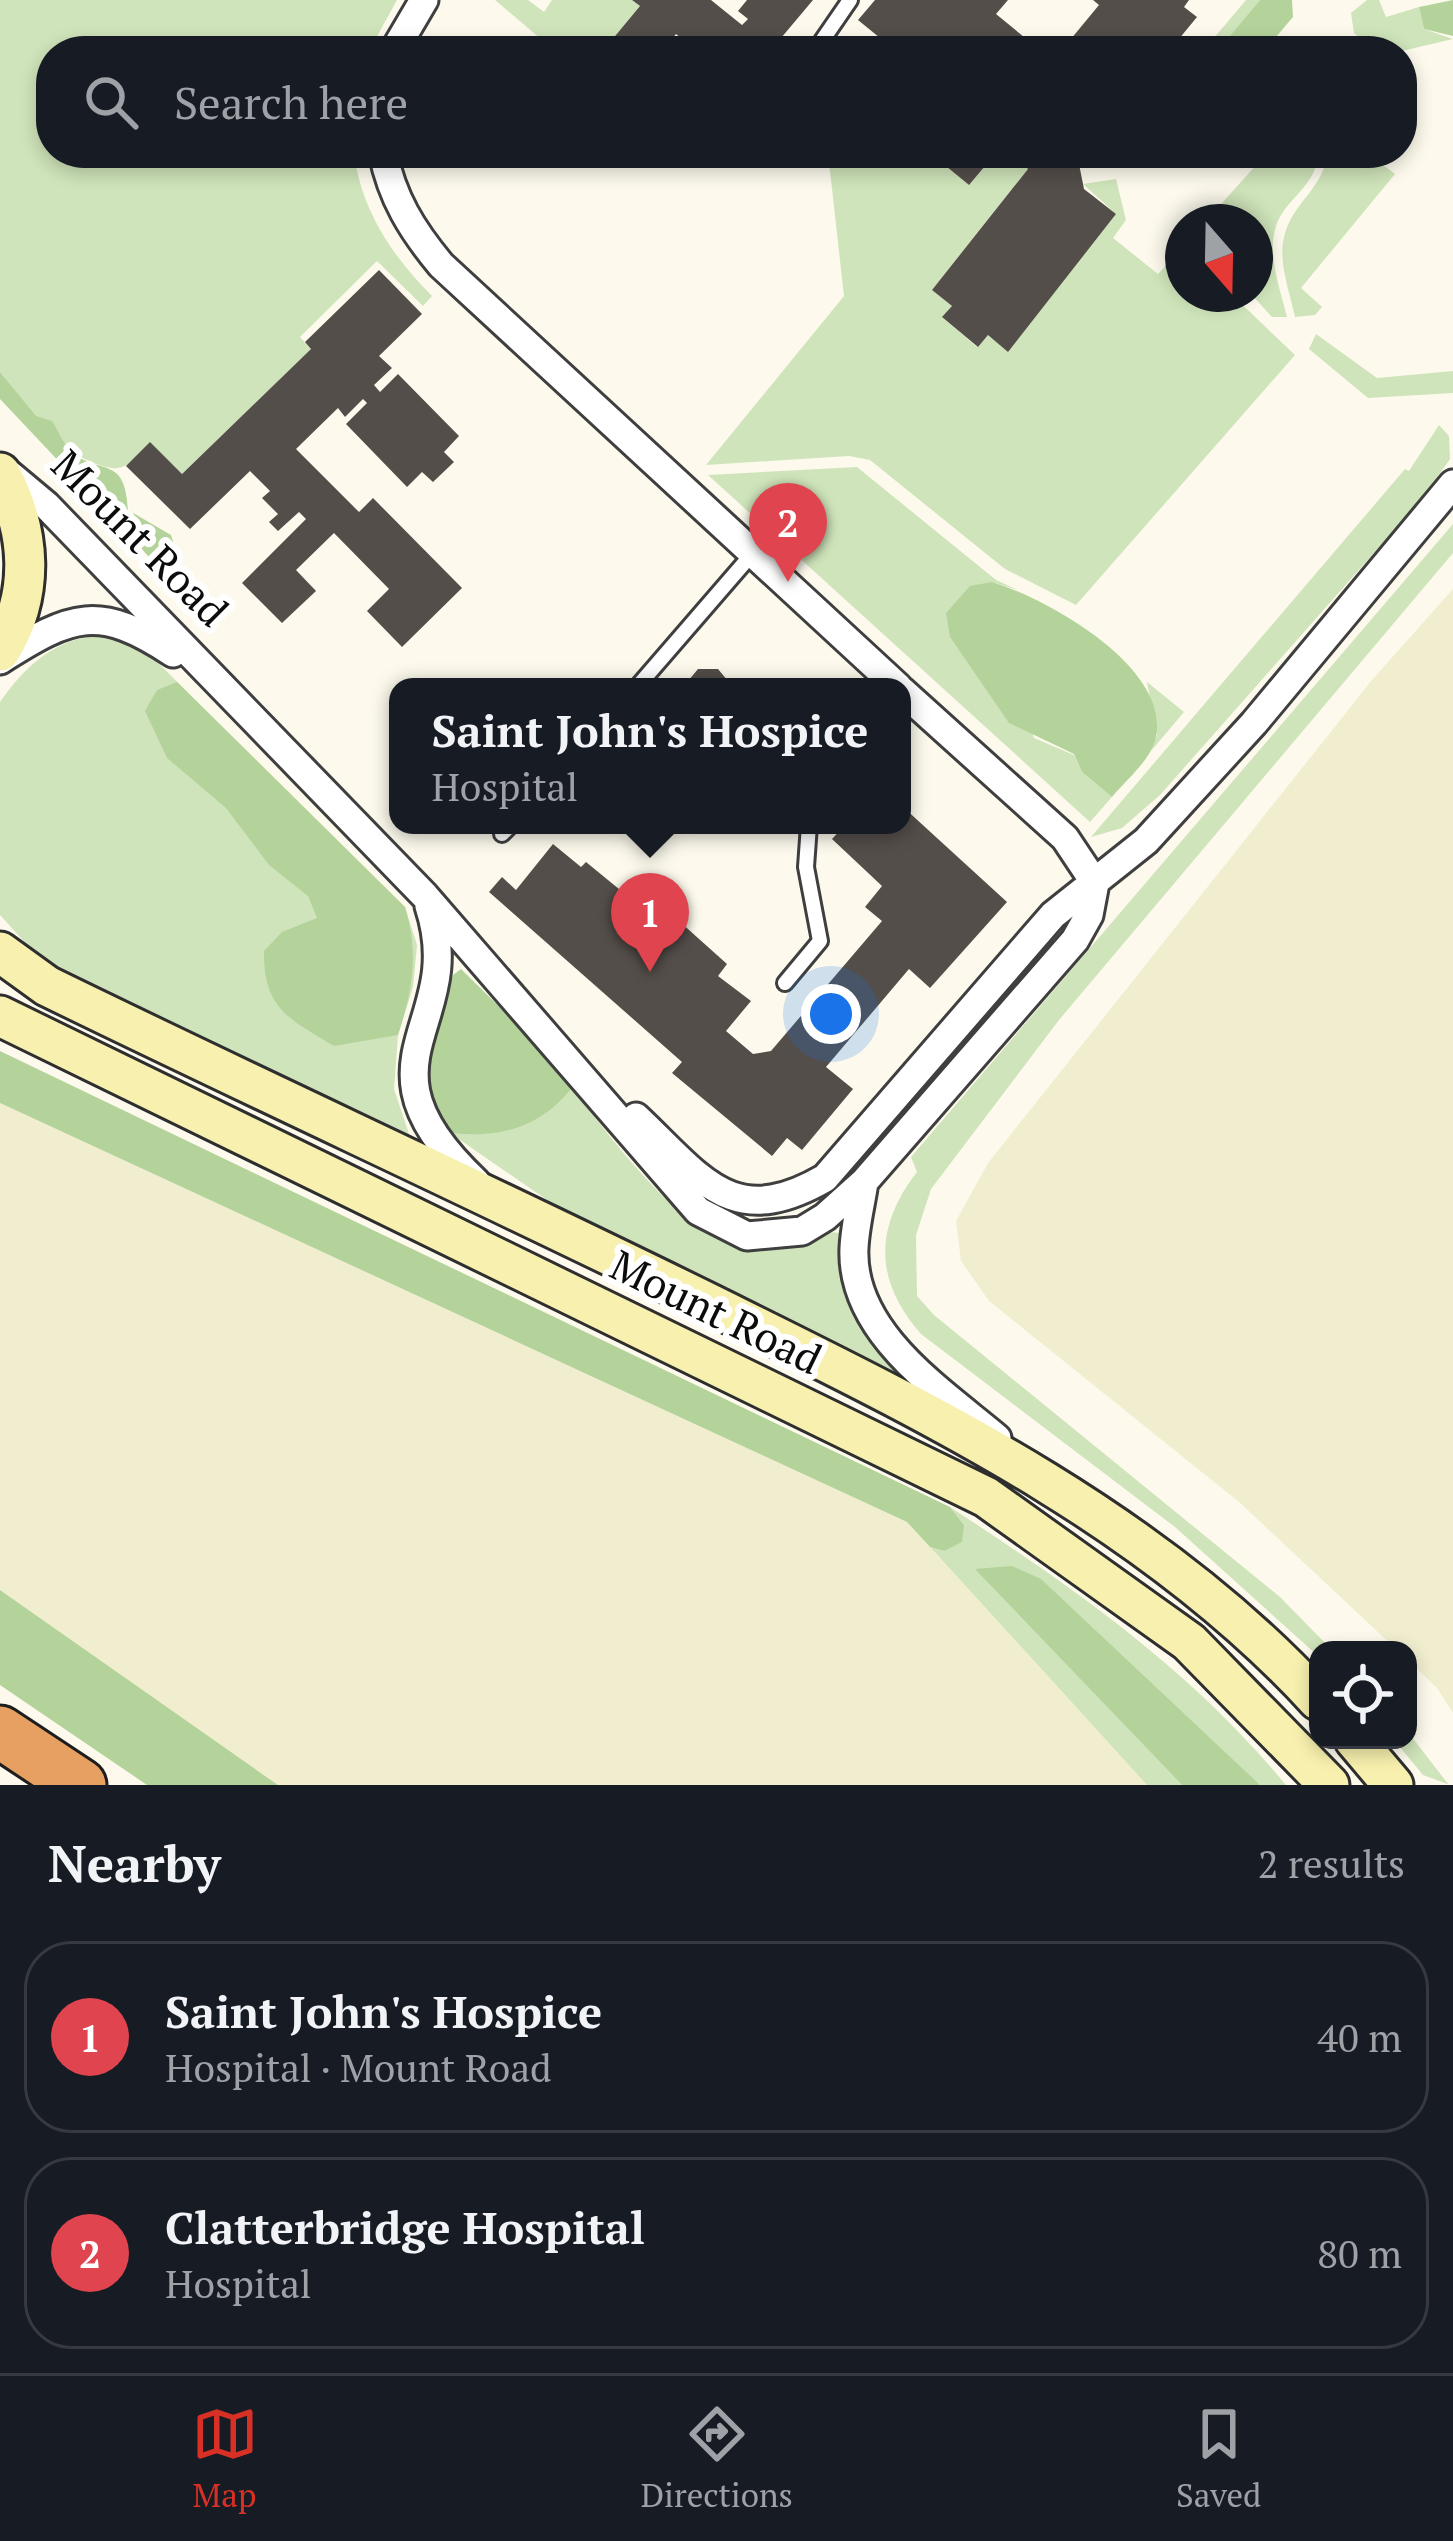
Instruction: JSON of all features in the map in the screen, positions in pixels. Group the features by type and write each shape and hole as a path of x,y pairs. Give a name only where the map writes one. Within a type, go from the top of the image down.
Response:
{"highway":[{"path":"0,1732 80,1785"}],"main road":[{"path":"0,470 24,536 25,588 17,624 0,656"},
{"name":"Mount Road","path":"0,952 47,986 887,1392 1051,1483 1226,1612 1309,1691"},
{"name":"Mount Road","path":"0,1016 986,1497 1190,1642 1329,1785"},
{"path":"1363,1749 1393,1785"}],"street":[{"path":"403,36 424,0"},
{"path":"386,168 410,229 441,266 884,678"},
{"name":"Mount Road","path":"0,470 46,505 425,896 563,1048 682,1193 723,1228 776,1237 802,1231 864,1182 1075,940 1089,915 1095,883"},
{"path":"911,703 1065,838 1095,883 1146,841 1254,723 1453,484"},
{"name":"Mount Road","path":"0,656 46,631 89,619 132,626 212,678"},
{"name":"Mount Road","path":"563,1048 724,1196 748,1203 794,1196 824,1178 1053,915 1095,883"},
{"path":"425,896 440,941 411,1074 423,1123 446,1154 498,1203"},
{"name":"Mount Road","path":"864,1182 853,1252 870,1316 911,1365 1051,1483"}],"lane":[{"path":"825,36 850,0"},
{"path":"646,678 752,554"},
{"path":"785,982 820,941 806,867 808,834"}],"shaded area":[{"path":"1453,589 1453,1713 1417,1669 1417,1641 1387,1641 1239,1502 989,1301 961,1261 956,1221 988,1163 1372,680"},
{"path":"0,1103 907,1522 1147,1785 278,1785 0,1590"}],"green space":[{"path":"0,0 397,0 377,36 36,36 36,168 357,168 381,231 432,296 423,306 377,261 300,337 311,349 182,474 150,443 118,468 78,455 48,430 0,372"},
{"path":"495,0 528,0 544,12 552,0 632,0 640,6 615,36 537,36"},
{"path":"1246,0 1260,0 1230,36 1216,36"},
{"path":"1260,0 1292,0 1293,17 1277,36 1230,36"},
{"path":"1367,0 1379,0 1386,17 1419,7 1424,29 1453,39 1417,47 1417,36 1357,36 1351,13"},
{"path":"1453,0 1453,36 1424,29 1419,7"},
{"path":"830,168 948,168 969,185 983,168 1028,169 932,290 952,306 943,318 977,347 988,335 1008,351 1116,214 1083,184 1116,179 1126,220 1113,238 1158,274 1165,266 1165,312 1250,312 1295,355 1076,605 1005,569 870,460 849,456 706,465 844,296"},
{"path":"1254,168 1315,168 1283,212 1273,250 1273,204 1221,204"},
{"path":"1323,168 1387,168 1395,174 1301,288 1322,307 1315,315 1295,317 1284,274 1283,241"},
{"path":"1273,250 1287,317 1272,317 1267,312 1273,312"},
{"path":"1316,334 1377,378 1453,371 1453,393 1368,398 1309,349"},
{"path":"0,372 36,416 52,421 71,451 117,474 128,510 171,535 177,555 167,576 0,399"},
{"path":"1439,425 1449,436 1450,459 1425,495 1160,795 1122,828 1091,837 1405,469 1409,471"},
{"path":"857,467 996,580 1018,590 992,582 1034,738 1074,755 1082,772 1112,797 1090,822 708,475"},
{"path":"1453,524 1453,553 1059,1020 931,1189 916,1235 917,1296 934,1315 1280,1597 1323,1641 1309,1641 1309,1648 1175,1527 921,1334 894,1294 885,1254 893,1213 917,1172 911,1157"},
{"path":"992,582 1072,620 1125,662 1144,686 1155,711 1154,745 1112,797 1082,772 1074,754 1009,723 950,637 946,613 970,586"},
{"path":"102,635 147,652 405,907 417,945 413,987 398,1035 394,1089 410,1137 144,1013 37,956 0,915 0,702 20,676 56,648"},
{"path":"177,682 405,907 412,971 398,1035 334,1046 292,1019 274,999 264,951 282,932 317,918 308,896 269,865 226,808 167,758 145,711 157,690"},
{"path":"1147,682 1184,712 1151,751 1157,735"},
{"path":"461,969 539,1046 572,1088 533,1121 502,1132 451,1133 438,1114 428,1076 430,1056 453,975"},
{"path":"0,1051 950,1507 964,1525 962,1542 944,1551 930,1547 907,1522 0,1103"},
{"path":"572,1088 627,1157 700,1227 724,1240 748,1245 839,1233 850,1299 871,1336 915,1387 566,1213 450,1133 484,1134 517,1126 547,1111"},
{"path":"950,1507 1041,1568 1170,1667 1286,1785 1260,1785 976,1569 1182,1785 1147,1785 930,1547 944,1551 964,1525"},
{"path":"1012,1566 1041,1579 1260,1785 1182,1785 975,1569"},
{"path":"0,1590 278,1785 147,1785 0,1685"},
{"path":"1417,1743 1449,1784 1423,1775 1401,1749 1417,1749"}],"building":[{"path":"632,0 711,0 742,25 748,19 738,11 747,0 813,0 783,36 615,36 640,6"},
{"path":"875,0 1008,0 996,14 1023,36 878,36 858,20"},
{"path":"1093,0 1189,0 1184,7 1197,17 1181,36 1073,36 1099,5"},
{"path":"948,168 983,168 969,185"},
{"path":"1080,168 1084,189 1116,214 1008,352 988,335 978,347 942,317 952,306 932,290 1028,169"},
{"path":"379,270 422,314 379,356 392,368 374,385 380,392 398,374 459,436 444,452 454,462 433,482 422,472 407,487 346,424 367,403 363,399 345,417 338,408 296,449 359,512 373,498 462,588 402,647 367,611 389,589 334,533 296,570 316,591 282,623 242,583 306,519 299,512 278,531 269,522 278,514 262,498 270,491 250,471 190,529 126,466 150,442 182,474 311,349 305,342"},
{"path":"698,669 718,669 726,678 690,678"},
{"path":"911,814 1007,902 930,988 909,969 826,1067 853,1089 802,1150 787,1138 772,1156 672,1073 682,1062 489,892 502,877 516,890 553,844 581,867 586,862 669,930 679,921 727,964 718,976 751,1001 726,1031 753,1054 771,1051 882,921 865,907 882,886 832,839 837,834 911,834"}],"place":[{"name":"Clatterbridge Hospital","path":"788,582"},
{"name":"Saint John's Hospice","path":"650,972"}]}
